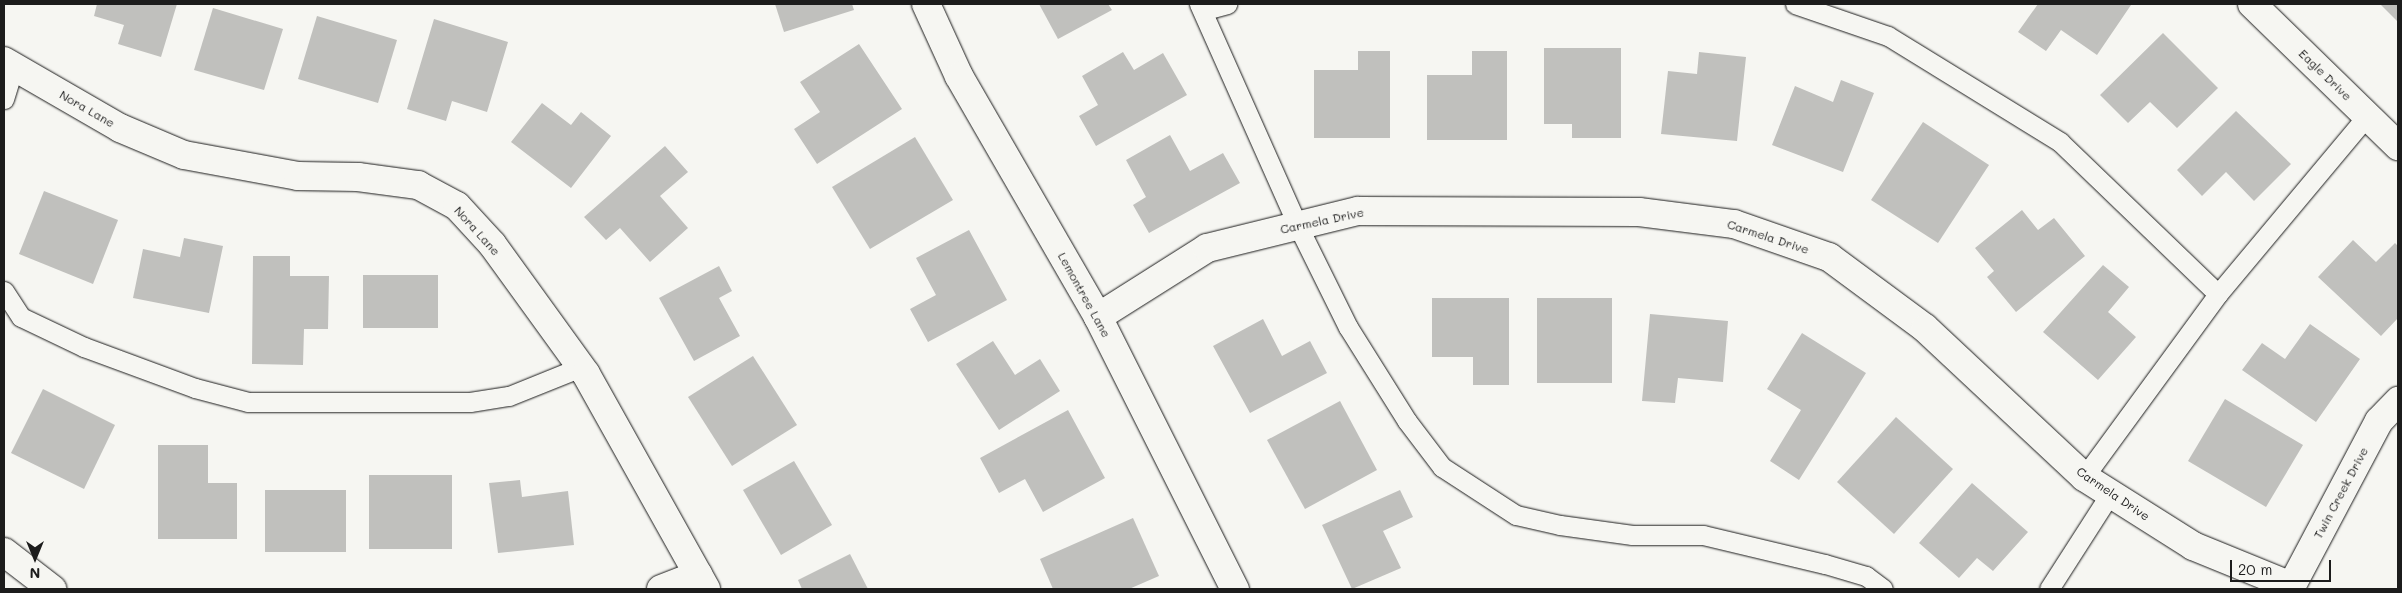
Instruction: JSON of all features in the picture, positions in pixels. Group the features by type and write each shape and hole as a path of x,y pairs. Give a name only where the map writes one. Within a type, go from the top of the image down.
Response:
{"street":[{"name":"Lemontree Lane","path":"926,4 959,76 1098,317 1235,589"},
{"name":"Eagle Drive","path":"2252,4 2398,146"},
{"name":"Nora Lane","path":"9,64 120,128 184,155 298,176 358,177 418,185 457,206 492,244 580,367 702,582"},
{"name":"Carmela Drive","path":"1098,317 1207,248 1358,211 1639,212 1734,224 1829,257 1924,328 2084,477 2193,546 2291,588"},
{"name":"Twin Creek Drive","path":"2291,588 2379,421 2398,401"},
{"path":"4,552 52,589"},
{"path":"661,589 702,582"}],"lane":[{"path":"1227,4 1202,7 1298,226 1348,327 1407,421 1442,467 1516,515 1560,526 1632,535 1703,535 1826,564 1866,576 1883,589"},
{"path":"1795,4 1888,36 2060,142 2218,294"},
{"path":"4,99 9,64"},
{"path":"2084,477 2218,294 2367,116"},
{"path":"4,291 21,317 84,347 195,388 248,402 470,402 510,396 580,367"},
{"path":"2049,589 2110,494"}],"building":[{"path":"97,4 177,4 161,57 118,44 124,25 94,16"},
{"path":"775,4 852,4 854,10 784,32"},
{"path":"1039,4 1108,4 1112,10 1058,39"},
{"path":"2038,4 2131,5 2097,55 2061,30 2046,51 2018,32"},
{"path":"2380,4 2398,4 2398,22"},
{"path":"213,8 283,29 264,90 194,70"},
{"path":"317,16 397,40 378,103 298,79"},
{"path":"434,19 508,42 487,112 452,101 446,121 407,109"},
{"path":"2163,33 2218,88 2177,128 2150,102 2128,123 2100,95"},
{"path":"859,44 902,109 817,164 794,129 820,112 800,82"},
{"path":"1544,48 1621,48 1621,138 1572,138 1572,124 1544,124"},
{"path":"1358,51 1390,51 1390,138 1314,138 1314,70 1358,70"},
{"path":"1472,51 1507,51 1507,140 1427,140 1427,75 1472,75"},
{"path":"1123,52 1134,70 1163,53 1187,95 1096,146 1079,116 1098,105 1082,76"},
{"path":"1699,52 1746,57 1737,141 1661,134 1668,71 1697,74"},
{"path":"1841,80 1874,93 1843,172 1772,145 1795,86 1833,102"},
{"path":"542,103 571,125 581,112 611,136 571,188 511,142"},
{"path":"2236,111 2291,164 2254,201 2226,172 2202,196 2177,170"},
{"path":"1923,122 1989,165 1938,243 1871,200"},
{"path":"1170,135 1190,171 1223,153 1240,183 1149,233 1133,205 1146,197 1126,160"},
{"path":"915,137 953,200 870,249 832,187"},
{"path":"665,146 688,172 660,196 688,228 650,262 620,228 606,240 584,217"},
{"path":"44,191 118,220 93,284 19,254"},
{"path":"2022,210 2038,230 2054,218 2085,256 2016,312 1987,277 1994,271 1975,248"},
{"path":"969,230 1007,300 928,342 910,309 936,295 916,258"},
{"path":"184,238 223,246 209,313 133,298 143,249 180,257"},
{"path":"2353,240 2376,262 2395,243 2398,246 2398,318 2381,336 2318,277"},
{"path":"253,256 290,256 290,276 329,276 328,329 304,329 303,365 252,364"},
{"path":"2103,265 2129,287 2108,312 2136,337 2098,380 2043,332"},
{"path":"719,266 732,291 719,298 740,336 694,361 659,298"},
{"path":"363,275 438,275 438,328 363,328"},
{"path":"1432,298 1509,298 1509,385 1473,385 1473,357 1432,357"},
{"path":"1537,298 1612,298 1612,383 1537,383"},
{"path":"1650,314 1728,321 1723,382 1678,378 1675,403 1642,401"},
{"path":"1263,319 1282,356 1310,341 1327,373 1250,413 1213,346"},
{"path":"2310,324 2360,359 2316,422 2242,370 2262,343 2285,359"},
{"path":"1802,333 1866,373 1799,480 1770,461 1801,410 1767,389"},
{"path":"993,341 1015,375 1040,359 1060,391 999,430 956,364"},
{"path":"753,356 797,425 732,466 688,397"},
{"path":"43,389 115,425 84,489 11,453"},
{"path":"2225,399 2303,445 2266,507 2188,461"},
{"path":"1340,401 1377,470 1305,509 1267,440"},
{"path":"1068,410 1105,478 1043,512 1025,479 999,493 980,458"},
{"path":"1896,417 1953,469 1894,534 1837,482"},
{"path":"158,445 208,445 208,483 237,483 237,539 158,539"},
{"path":"794,461 832,525 781,555 743,490"},
{"path":"369,475 452,475 452,549 369,549"},
{"path":"520,480 522,497 568,491 574,545 498,553 489,483"},
{"path":"1972,483 2028,532 1993,571 1977,558 1959,578 1919,543"},
{"path":"265,490 346,490 346,552 265,552"},
{"path":"1400,490 1413,517 1383,531 1401,568 1352,589 1322,525"},
{"path":"1133,518 1159,576 1129,589 1053,589 1040,559"},
{"path":"850,554 868,589 802,589 798,580"}]}
